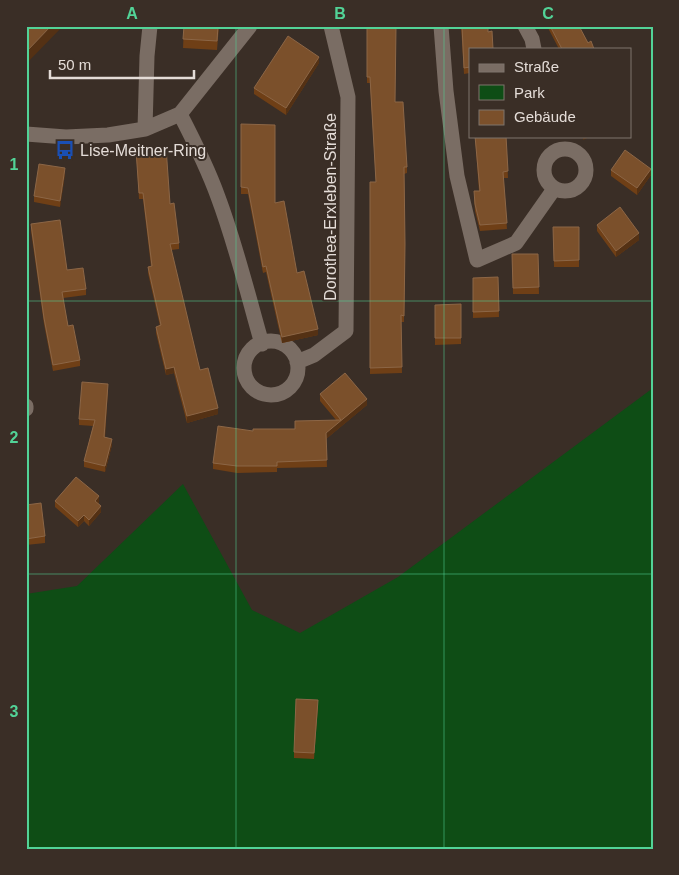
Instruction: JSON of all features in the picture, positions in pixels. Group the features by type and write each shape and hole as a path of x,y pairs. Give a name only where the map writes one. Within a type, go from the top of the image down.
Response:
{"street":[{"path":"145,129 147,56 150,26"},
{"path":"26,134 66,137 108,135 145,129 180,114 250,26"},
{"name":"Dorothea-Erxleben-Straße","path":"297,362 314,355 346,331 348,96 331,26"},
{"path":"441,26 446,91 457,176 477,260 516,243 554,188"},
{"path":"526,26 534,48"},
{"path":"180,114 201,155 218,197 240,265 262,344"},
{"path":"556,143 579,153 586,166 587,173 580,186 574,190 560,191 554,188 549,184 544,172 547,159 556,143"},
{"path":"272,342 288,348 294,354 297,362 296,380 283,393 274,395 265,395 250,385 244,368 250,352 262,344 272,342"}],"green space":[{"path":"653,388 653,849 26,849 26,594 77,586 183,484 252,610 300,633 398,577"}],"building":[{"path":"26,26 51,26 26,52"},
{"path":"184,26 218,26 217,41 183,39"},
{"path":"367,26 396,26 395,102 403,102 407,167 404,167 405,244 404,316 401,315 402,367 370,368 370,182 376,182 370,77 367,77"},
{"path":"462,26 488,26 488,32 492,31 493,48 469,48 469,67 464,68"},
{"path":"550,26 579,26 588,43 591,41 594,48 561,48"},
{"path":"288,36 319,57 286,108 254,88"},
{"path":"241,124 275,125 275,203 284,201 297,273 304,271 318,329 282,337 266,266 263,267 248,188 241,187"},
{"path":"475,138 506,138 508,171 503,172 507,223 480,225 474,191 480,191"},
{"path":"166,147 170,204 174,203 179,243 170,244 200,370 208,368 218,408 187,416 174,367 166,369 156,327 161,325 148,267 152,266 143,193 139,193 136,150"},
{"path":"625,150 651,169 637,188 611,170"},
{"path":"39,164 65,168 60,201 34,196"},
{"path":"620,207 639,233 616,251 597,225"},
{"path":"60,220 67,270 83,268 86,289 62,292 68,326 73,325 80,360 53,365 44,318 31,224"},
{"path":"553,227 579,227 579,260 554,261"},
{"path":"512,254 538,254 539,287 513,288"},
{"path":"498,277 499,311 473,312 473,278"},
{"path":"461,304 461,338 435,338 435,305"},
{"path":"345,373 367,399 326,433 327,460 277,462 277,466 237,466 213,463 218,426 253,431 253,429 295,429 295,421 341,420 320,394"},
{"path":"82,382 108,384 104,437 112,439 105,466 84,461 95,420 79,419"},
{"path":"76,477 99,496 95,501 101,506 89,520 84,515 78,521 55,501"},
{"path":"41,503 45,536 26,539 26,505"},
{"path":"296,699 318,700 314,753 294,752"}],"place":[{"name":"Lise-Meitner-Ring","path":"65,150"}]}
